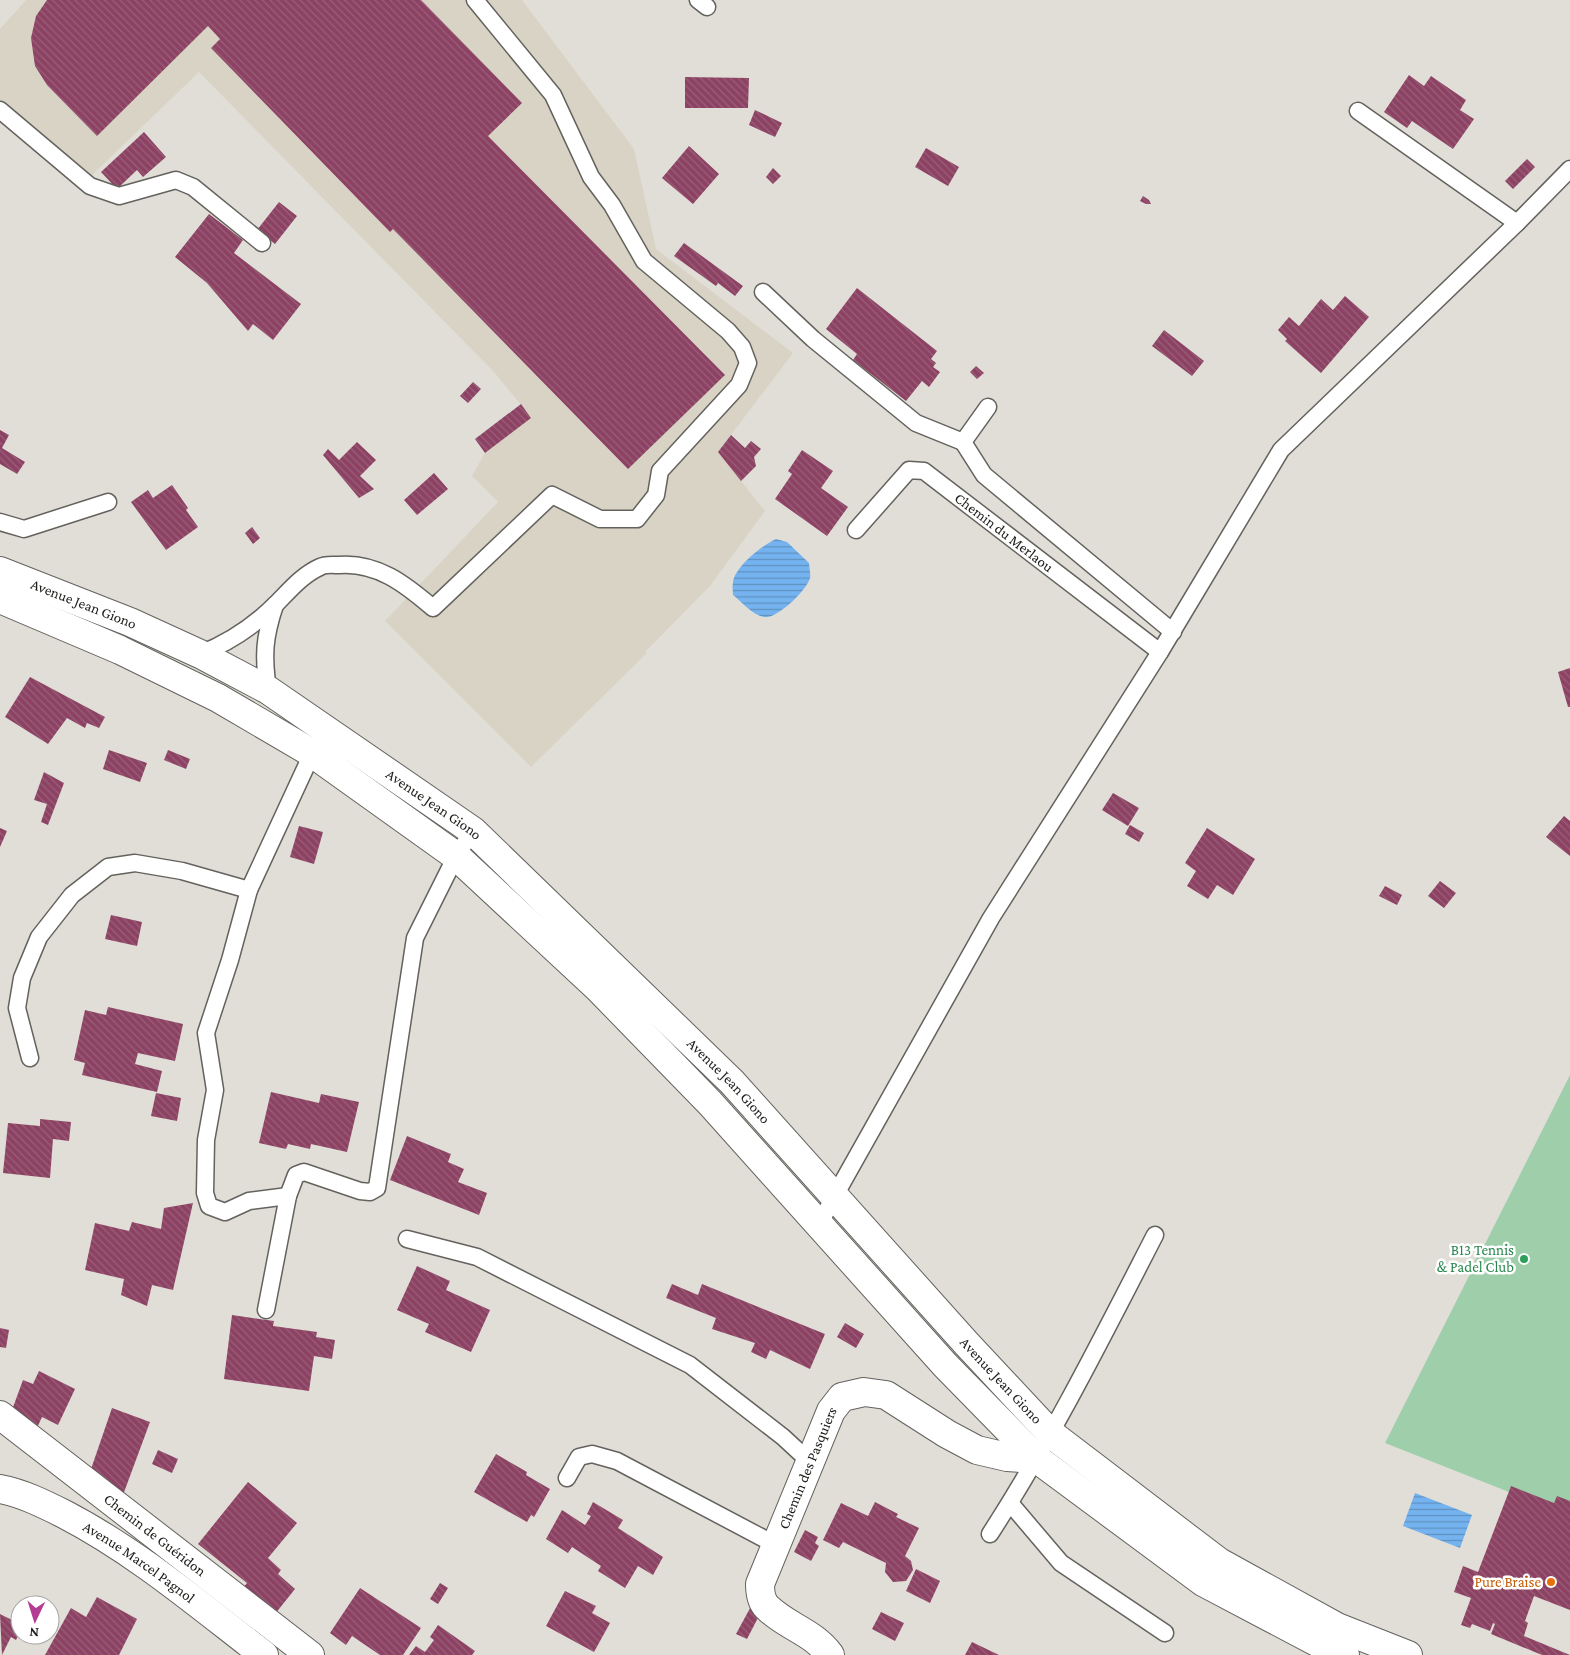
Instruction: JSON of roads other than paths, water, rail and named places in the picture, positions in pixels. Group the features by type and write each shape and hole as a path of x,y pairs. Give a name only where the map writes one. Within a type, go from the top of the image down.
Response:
{"main road":[{"name":"Avenue Jean Giono","path":"0,571 130,622 200,654 268,690 473,831 732,1082 1051,1434 1219,1562 1337,1627 1408,1655"},
{"name":"Avenue Jean Giono","path":"0,599 120,650 218,698 312,753 456,856 598,988 710,1103 945,1365 1037,1459 1203,1582 1328,1648 1345,1655"},
{"name":"Chemin des Pasquiers","path":"830,1655 808,1633 768,1609 761,1597 760,1584 831,1411 842,1397 864,1392 886,1395 947,1434 978,1450 1007,1457 1037,1459"},
{"name":"Chemin de Guéridon","path":"0,1415 310,1655"},
{"name":"Avenue Marcel Pagnol","path":"0,1489 12,1491 50,1507 99,1532 147,1564 264,1655"}],"lane":[{"path":"200,654 223,645 275,605 296,583 321,566 351,564 371,566 413,591 433,608 552,495 600,519 637,519 656,495 660,471 739,385 748,363 742,346 728,331 644,261 612,204 590,177 553,95 475,0"},
{"path":"0,110 90,186 119,196 176,180 193,187 262,244"},
{"path":"1358,111 1517,223"},
{"path":"819,1224 991,918 1173,632 1282,450 1517,223 1570,169"},
{"path":"763,292 813,339 916,423 963,442 984,475 1173,632"},
{"path":"963,442 988,407"},
{"name":"Chemin du Merlaou","path":"856,530 909,470 924,471 1160,652"},
{"path":"0,522 24,529 108,502"},
{"path":"268,690 265,671 265,636 275,605"},
{"path":"288,1196 249,1201 224,1212 209,1206 204,1193 206,1140 214,1090 206,1033 230,960 249,890 325,728"},
{"path":"266,1310 288,1196 296,1175 304,1172 360,1191 370,1192 377,1188 415,938 456,856 473,831"},
{"path":"30,1058 18,1008 22,978 39,937 72,895 108,867 136,863 182,870 249,890"},
{"path":"990,1534 1051,1434 1155,1234"},
{"path":"407,1239 477,1257 690,1365 783,1437 810,1462"},
{"path":"567,1478 579,1457 592,1454 617,1461 776,1545"},
{"path":"1010,1503 1061,1564 1165,1632"}],"water":[{"path":"776,539 787,542 809,563 810,576 808,583 791,603 777,613 765,617 752,611 733,595 733,584 738,570 757,551"},
{"path":"1415,1493 1472,1515 1460,1548 1403,1526"}],"place":[{"name":"B13 Tennis & Padel Club","path":"1524,1259"},
{"name":"Pure Braise","path":"1551,1582"}]}
